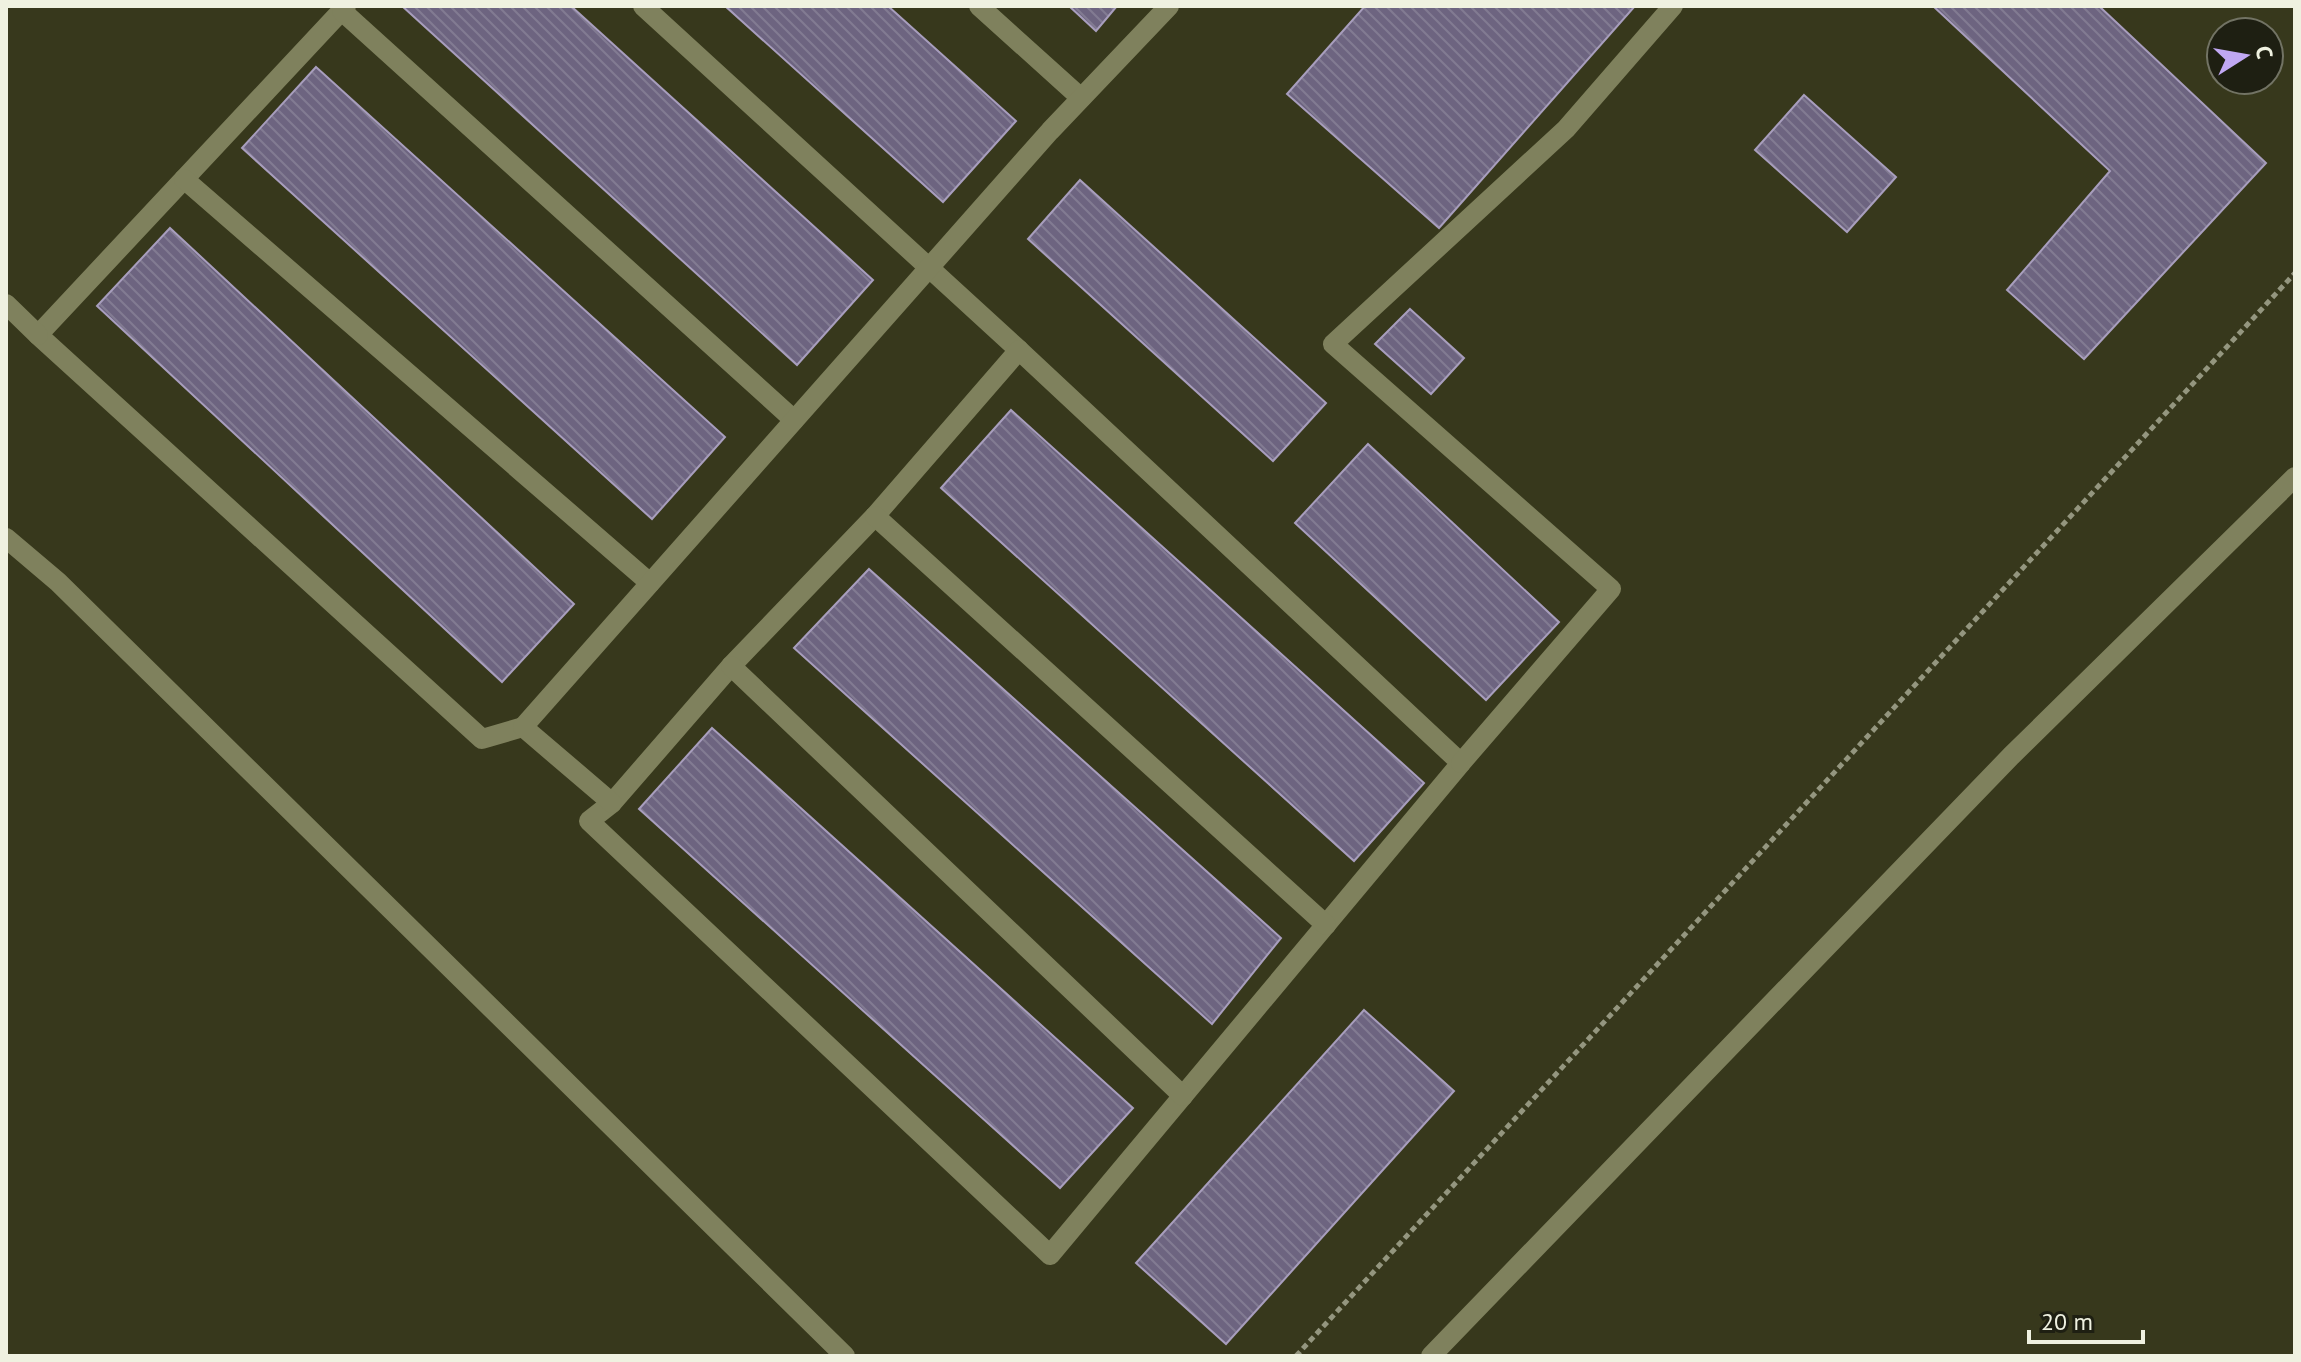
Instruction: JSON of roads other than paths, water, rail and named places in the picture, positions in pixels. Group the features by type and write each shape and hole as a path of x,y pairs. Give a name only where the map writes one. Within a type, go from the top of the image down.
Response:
{"street":[{"path":"643,6 1019,350 1461,763"},
{"path":"979,6 1081,98"},
{"path":"6,304 482,739 523,727 1081,98 1169,6"},
{"path":"1019,350 875,516 731,666 612,803 589,821 1050,1255 1461,763 1611,589 1333,344 1566,129 1673,6"},
{"path":"38,335 344,8 794,420"},
{"path":"184,179 650,583"},
{"path":"1431,1356 2011,756 2295,477"},
{"path":"875,516 1326,925"},
{"path":"6,538 58,582 845,1356"},
{"path":"731,666 1183,1096"},
{"path":"523,727 612,803"}]}
